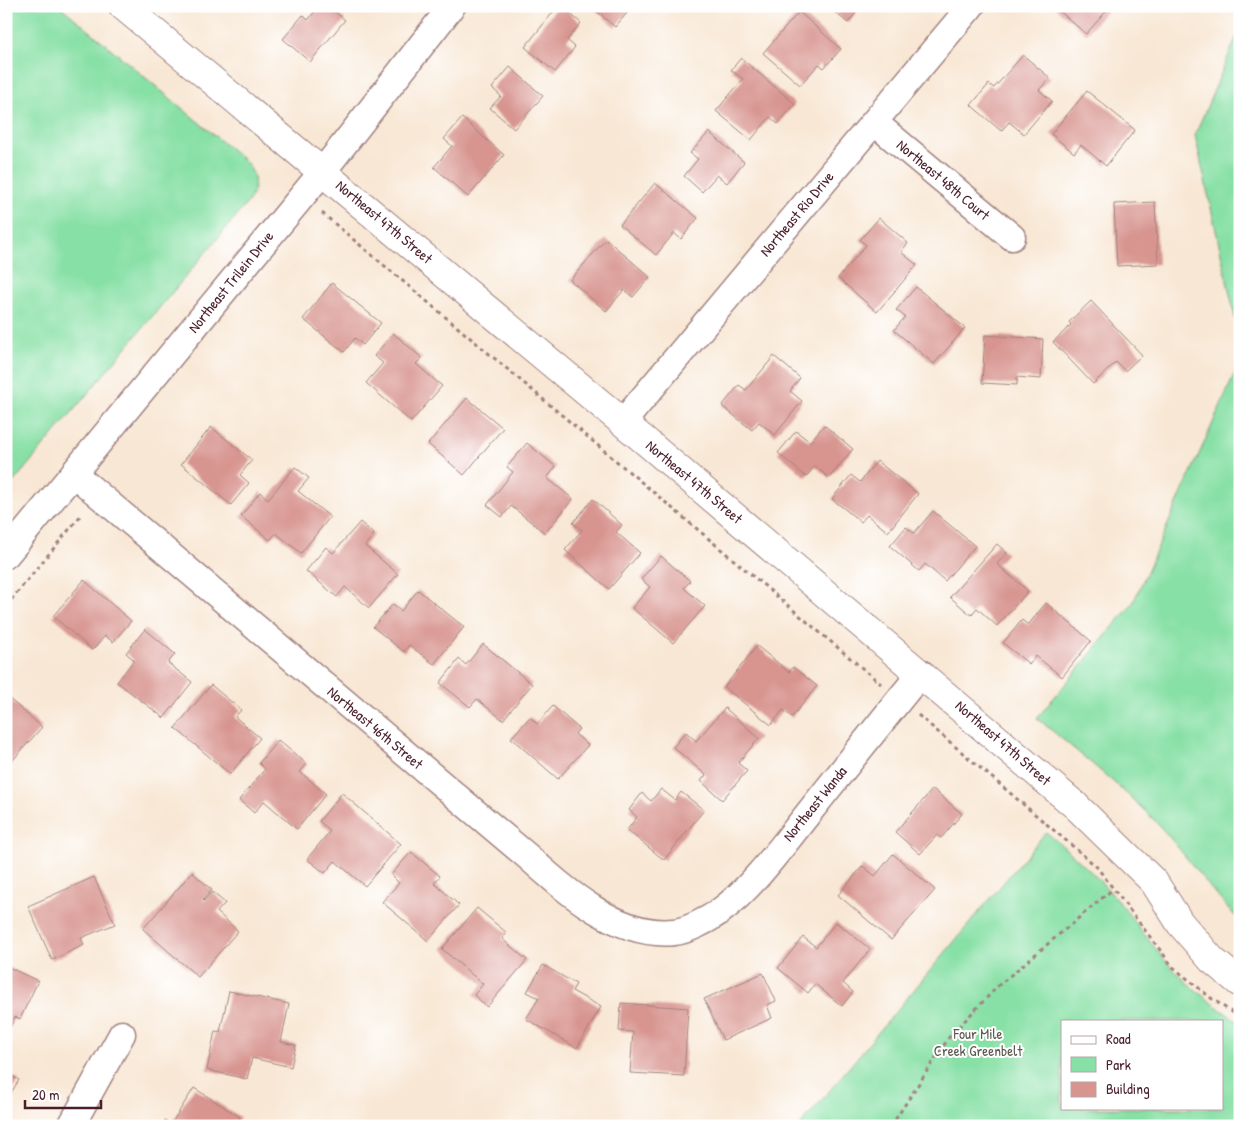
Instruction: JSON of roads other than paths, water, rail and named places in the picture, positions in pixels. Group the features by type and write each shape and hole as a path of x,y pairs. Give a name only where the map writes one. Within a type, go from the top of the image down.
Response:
{"street":[{"name":"Northeast 47th Street","path":"124,6 624,422 1076,806 1154,882 1180,923 1212,960 1240,983"},
{"name":"Northeast Trilein Drive","path":"6,555 323,171 452,6"},
{"name":"Northeast Rio Drive","path":"624,422 971,6"},
{"name":"Northeast 48th Court","path":"875,123 1012,237"},
{"name":"Northeast 46th Street","path":"74,474 564,889 601,913 626,925 648,930 675,932 698,924"},
{"name":"Northeast Wanda","path":"698,924 719,912 739,895 776,853 921,673"},
{"path":"70,1126 122,1034"}],"park label":[{"name":"Four Mile Creek Greenbelt","path":"978,1042"}]}
